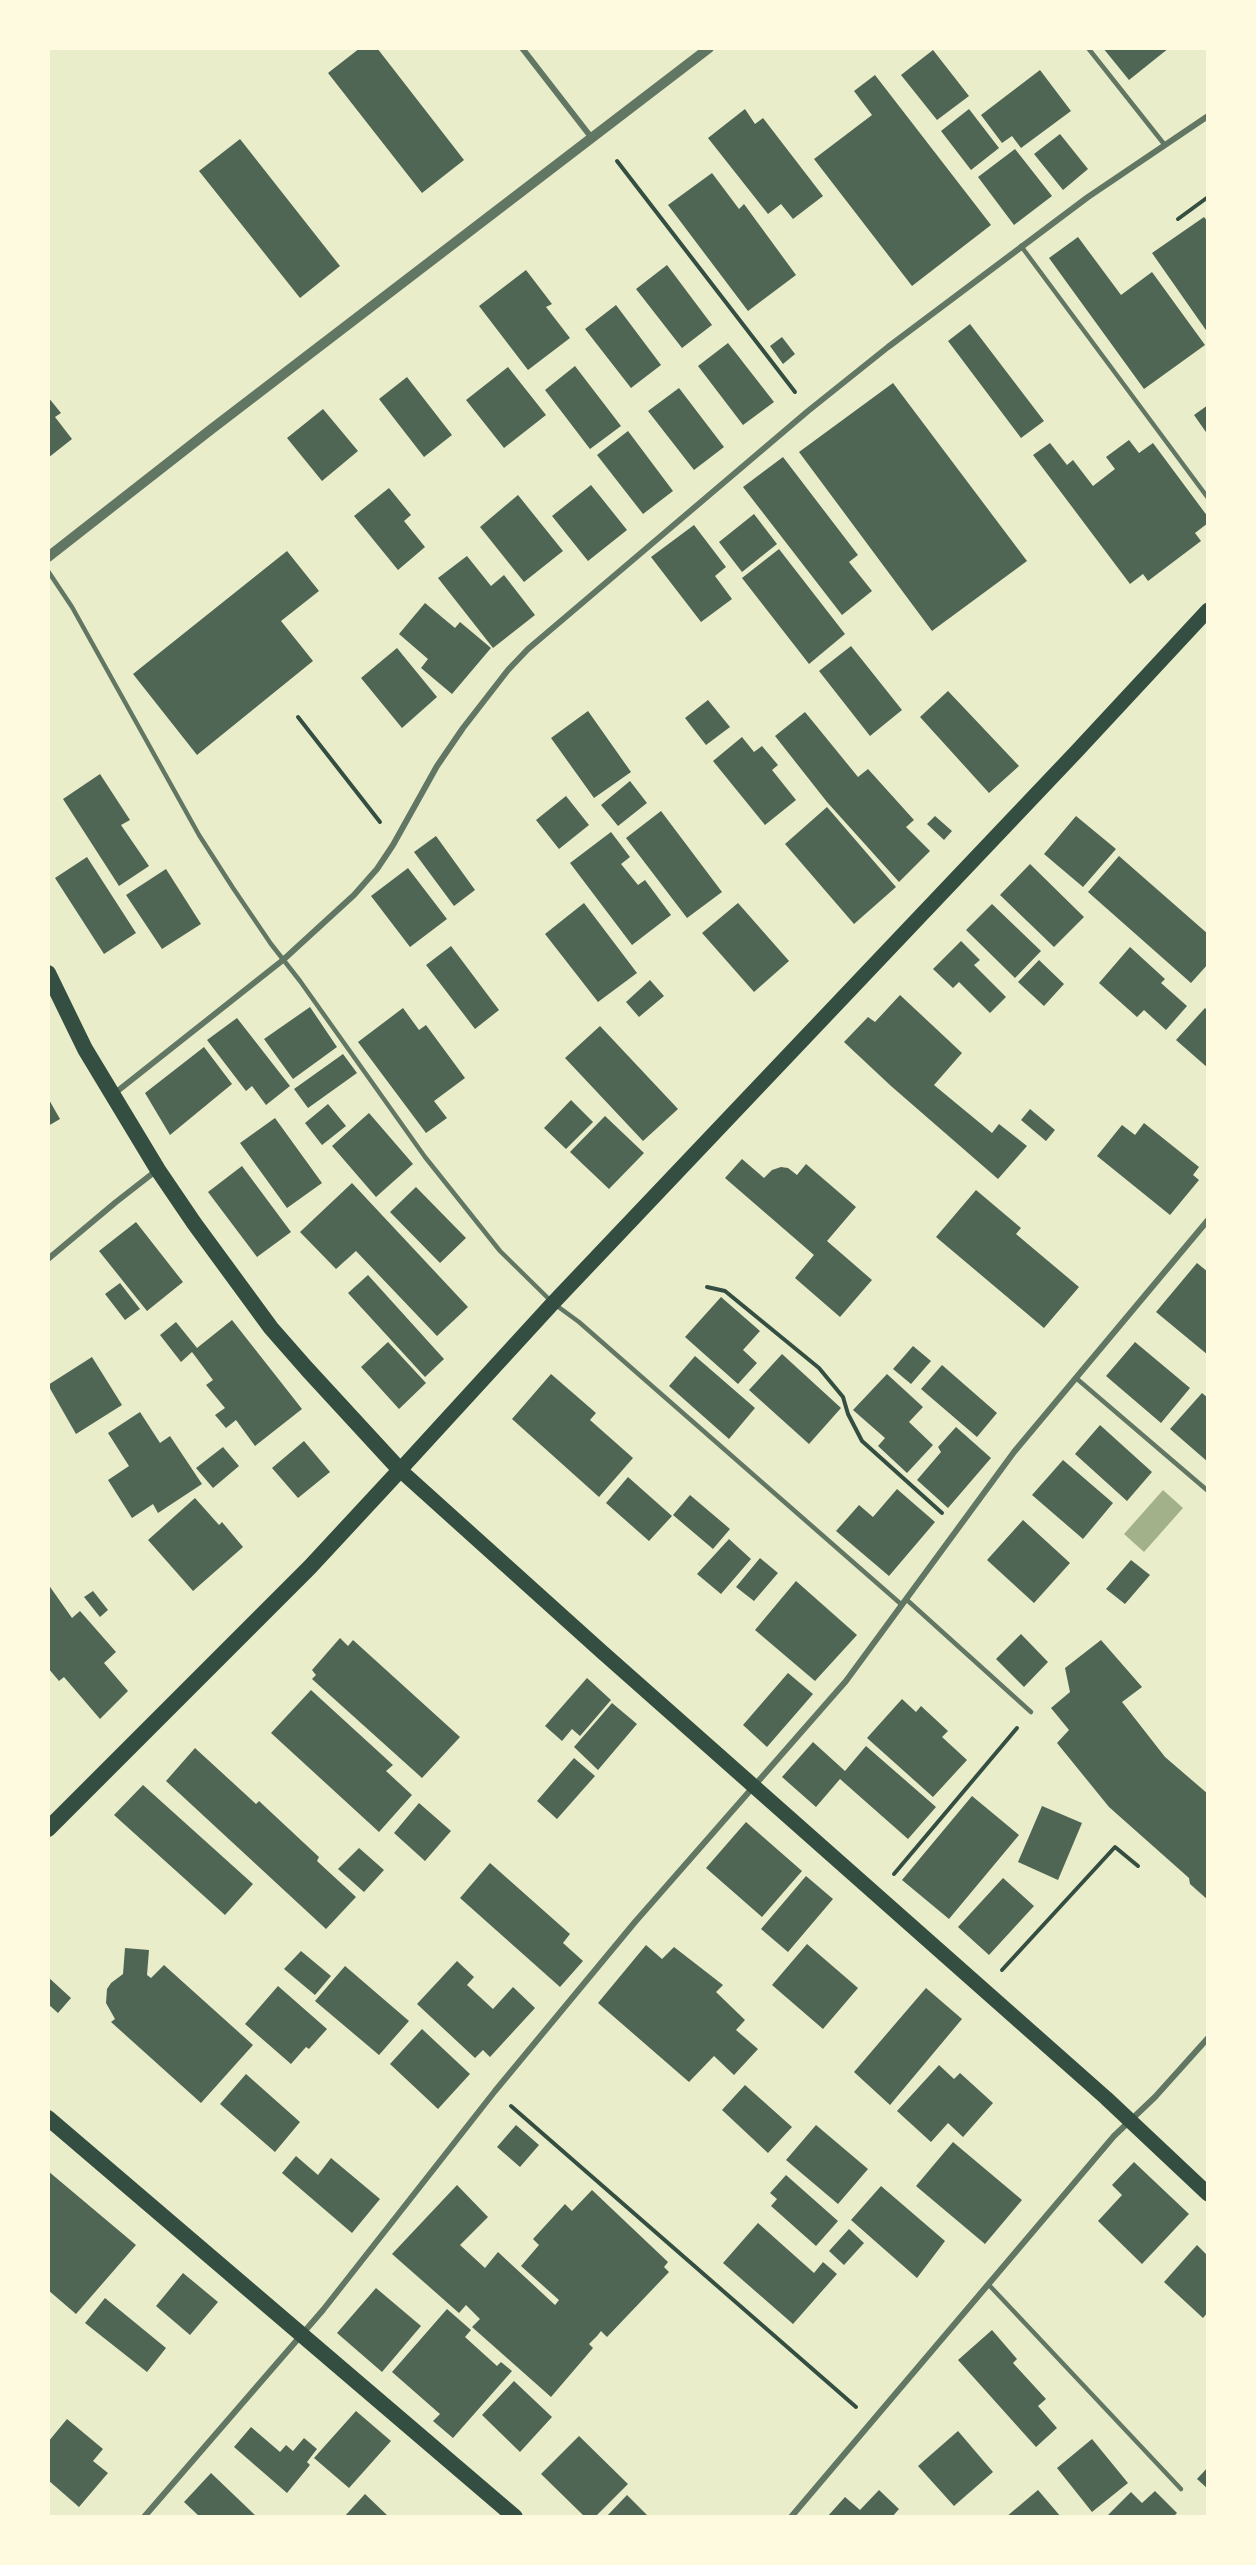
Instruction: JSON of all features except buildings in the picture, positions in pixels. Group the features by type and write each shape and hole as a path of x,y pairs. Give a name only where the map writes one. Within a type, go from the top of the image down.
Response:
{"highway":[{"path":"48,973 85,1049 158,1170 271,1328 400,1470 310,1567 48,1828"},
{"path":"48,2118 303,2333 515,2517"}],"main road":[{"path":"1208,610 553,1303 400,1470 1130,2120 1208,2194"}],"street":[{"path":"522,48 591,137"},
{"path":"48,557 208,430 709,48"},
{"path":"112,1096 283,960 354,895 377,869 437,766 463,728 508,670 528,649 888,346 1021,246 1164,144 1208,116"},
{"path":"48,1259 158,1170"},
{"path":"144,2517 303,2333 495,2091 634,1922 846,1681 1014,1452 1208,1220"},
{"path":"791,2517 1130,2120 1155,2097 1208,2038"}],"lane":[{"path":"1089,48 1164,144"},
{"path":"1021,246 1208,498"},
{"path":"48,571 72,607 199,835 283,960 425,1157 500,1251 553,1303 579,1322 1031,1712"},
{"path":"1076,1378 1208,1491"},
{"path":"989,2285 1181,2489"}],"path":[{"path":"617,161 797,395"},
{"path":"1178,219 1208,197"},
{"path":"298,717 395,841"},
{"path":"707,1287 725,1290 819,1368 843,1397 848,1414 862,1441 958,1527"},
{"path":"890,1879 1031,1712"},
{"path":"984,1991 1115,1847 1138,1866"},
{"path":"495,2091 873,2422"}],"shaded area":[{"path":"1163,1490 1183,1508 1144,1552 1124,1534"}]}
